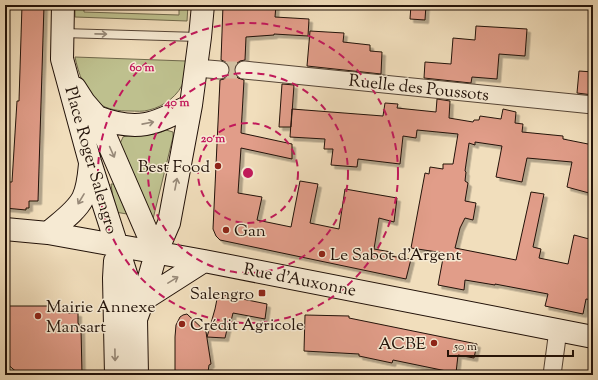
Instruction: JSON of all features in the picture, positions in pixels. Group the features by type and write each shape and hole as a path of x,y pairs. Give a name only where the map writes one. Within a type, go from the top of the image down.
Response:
{"main road":[{"name":"Place Roger Salengro","path":"63,5 62,59 90,162 127,277 140,309"},
{"path":"137,375 140,309 156,253 169,223 191,105 203,5"},
{"name":"Place Roger Salengro","path":"67,75 84,102 96,116 156,253"},
{"name":"Place Roger Salengro","path":"96,116 123,125 137,125 165,119 191,105"},
{"path":"48,233 74,210 83,198 87,186 90,162"},
{"name":"Rue d'Auxonne","path":"5,229 48,233 204,261 593,337"},
{"path":"116,375 114,278 117,246"},
{"path":"140,309 167,284 204,261"}],"street":[{"path":"196,68 220,70"},
{"name":"Ruelle des Poussots","path":"244,70 593,105"},
{"path":"552,375 558,330"}],"lane":[{"path":"62,33 200,37"}],"green space":[{"path":"75,5 84,5 84,12 179,15 179,5 188,5 187,21 75,17"},
{"path":"75,57 186,61 186,68 184,80 179,91 170,100 160,106 144,111 126,111 110,109 93,99 80,76"},
{"path":"166,130 173,132 173,137 153,219 151,220 119,146 123,137 130,135 152,134"},
{"path":"111,184 116,184 127,214 115,212"}],"building":[{"path":"22,5 44,5 38,201 29,201 29,208 26,208 26,210 5,208 5,182 12,182 17,101 19,101"},
{"path":"223,5 276,5 275,17 309,19 308,36 274,34 246,37 245,60 236,64 234,69 238,78 244,80 241,133 292,144 292,159 241,148 238,193 262,197 257,220 291,227 300,181 318,184 310,223 339,229 345,189 397,198 394,222 379,218 374,249 391,252 390,256 411,259 406,279 220,240 216,236 213,229 220,80 228,76 230,70 229,65 221,60"},
{"path":"411,5 426,5 425,20 410,19"},
{"path":"476,26 527,29 525,56 499,54 497,79 472,77 471,83 424,78 425,62 451,64 453,38 475,40"},
{"path":"310,31 344,33 343,42 370,45 370,51 382,52 381,74 307,66"},
{"path":"579,71 593,72 593,95 577,93"},
{"path":"282,84 294,85 291,127 279,127"},
{"path":"437,99 450,101 449,118 473,122 474,120 479,120 480,116 501,119 503,109 516,112 515,123 523,124 522,132 563,136 563,139 593,145 593,172 589,193 567,187 572,162 527,158 522,182 496,177 502,146 475,142 475,145 469,143 465,171 465,181 468,183 465,201 476,203 473,220 465,218 460,228 455,248 516,260 531,192 544,194 533,247 541,249 539,258 568,264 574,235 593,240 593,300 586,299 583,314 545,306 548,294 465,280 464,290 438,285 444,253 411,248 425,173 429,174 430,167 443,169 443,164 453,164 458,134 417,130 416,138 403,136 400,164 358,159 357,167 331,165 333,149 324,149 325,139 290,137 292,109 383,116 385,103 398,104 397,108 436,112"},
{"path":"218,294 267,304 265,319 233,313 231,321 229,321 225,338 207,337"},
{"path":"5,306 61,306 68,313 78,313 78,323 81,328 82,375 20,375 5,362"},
{"path":"187,314 206,332 211,364 209,365 208,372 205,372 205,375 175,375 176,325 180,317"},
{"path":"305,315 349,316 349,318 477,344 474,358 458,355 456,373 393,360 392,363 359,356 359,354 304,351"}],"tunnel":[{"path":"220,70 244,70"}],"place":[{"name":"Best Food","path":"218,166"},
{"name":"Gan","path":"226,230"},
{"name":"Le Sabot d'Argent","path":"322,254"},
{"name":"Salengro","path":"262,293"},
{"name":"Mairie Annexe Mansart","path":"38,316"},
{"name":"Crédit Agricole","path":"182,324"},
{"name":"ACBE","path":"434,343"}]}
